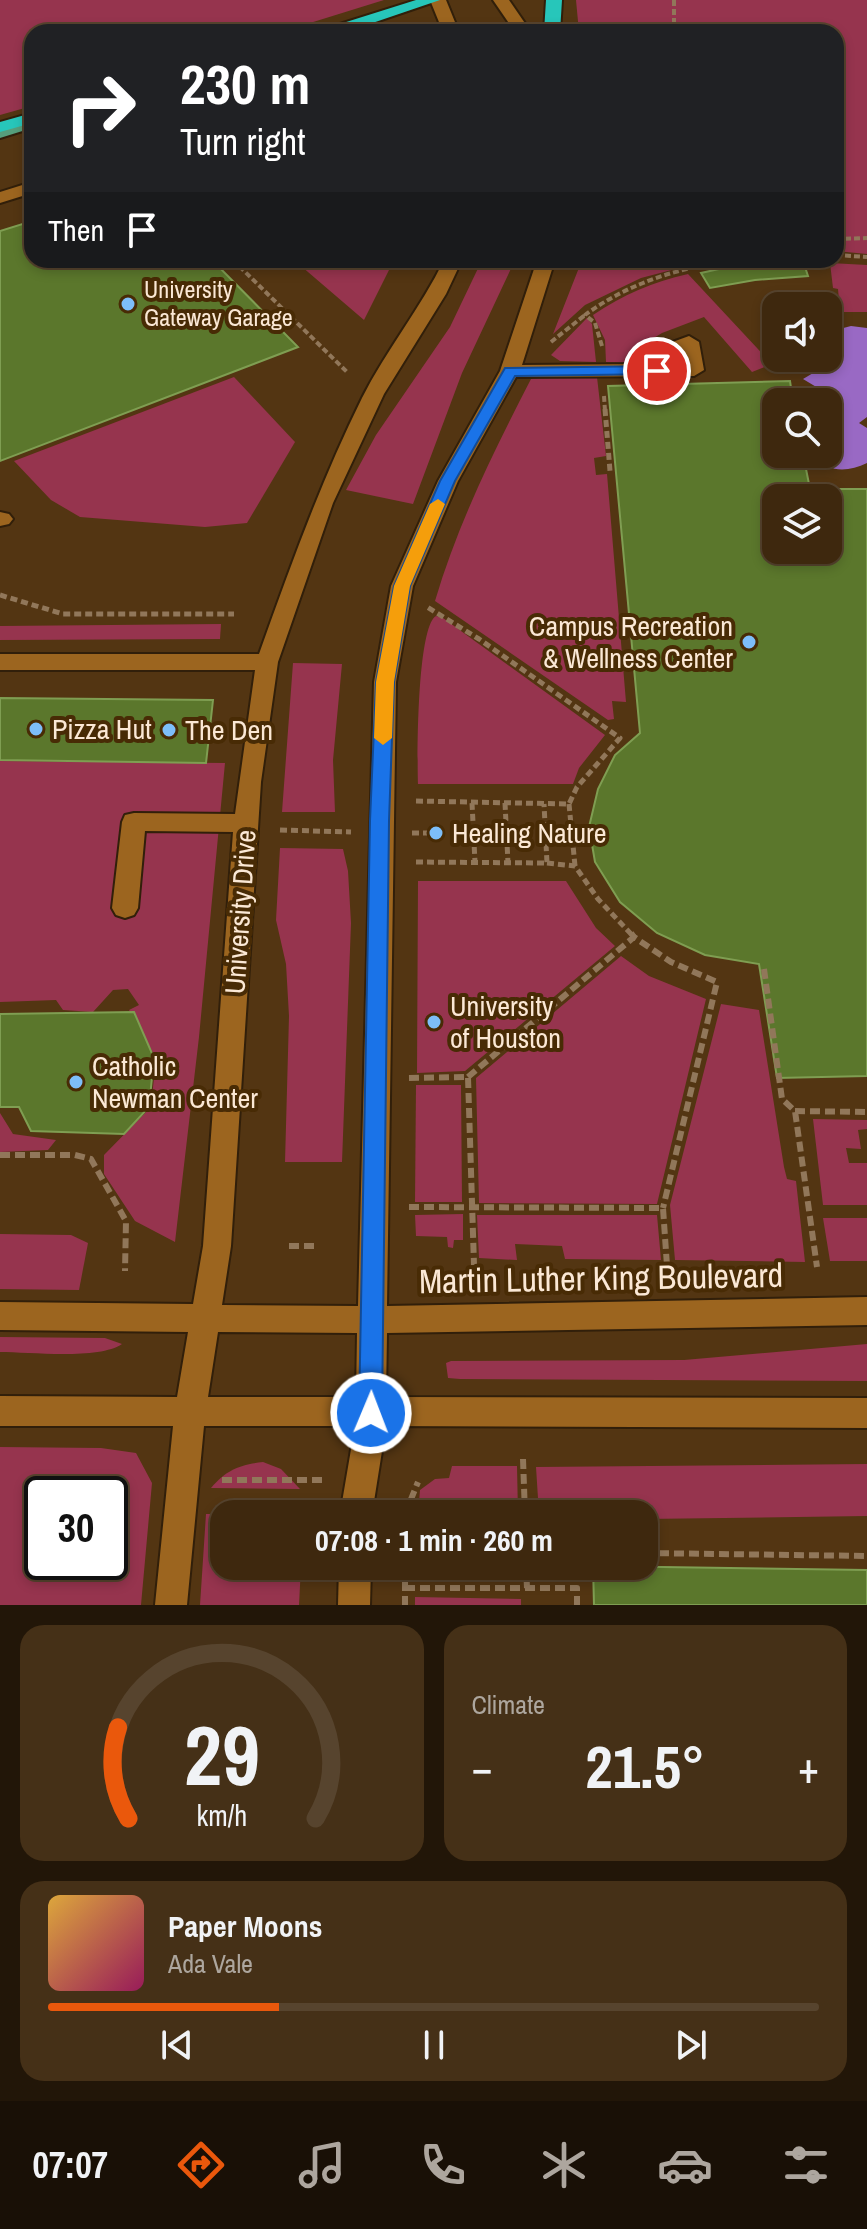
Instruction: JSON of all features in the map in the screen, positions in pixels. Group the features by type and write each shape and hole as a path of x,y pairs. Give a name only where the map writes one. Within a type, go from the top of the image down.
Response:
{"highway":[{"path":"358,24 435,0"},
{"path":"552,24 554,0"},
{"path":"0,127 24,122"}],"main road":[{"path":"0,133 24,123"}],"street":[{"path":"435,0 447,24"},
{"path":"501,0 518,24"},
{"path":"0,198 24,190"},
{"name":"University Drive","path":"171,1605 190,1412 217,1246 246,823 267,662 323,503 374,394 437,294 449,268"},
{"path":"359,1500 370,1441 371,1413 385,682 402,586 448,481 510,371 543,268"},
{"path":"510,371 657,371"},
{"path":"0,662 267,662"},
{"path":"125,908 134,822 246,823"},
{"name":"Martin Luther King Boulevard","path":"0,1316 372,1320 867,1311"},
{"path":"0,1411 867,1413"},
{"path":"354,1605 355,1580"}],"path":[{"path":"674,0 674,24"},
{"path":"844,239 867,238"},
{"path":"844,256 867,257"},
{"path":"241,268 347,372"},
{"path":"547,344 585,315 634,286 700,268"},
{"path":"585,315 595,323 602,342 610,471"},
{"path":"0,595 63,614 234,614"},
{"path":"426,607 479,639 620,738 577,787 569,804 575,866 598,899 634,937 671,962 717,982 663,1208 667,1266"},
{"path":"416,801 569,804"},
{"path":"472,803 475,862"},
{"path":"505,803 508,863"},
{"path":"544,804 547,863"},
{"path":"280,830 356,832"},
{"path":"407,833 436,833"},
{"path":"416,862 575,866"},
{"path":"407,1078 468,1077 634,937"},
{"path":"764,969 782,1099 795,1111 817,1267"},
{"path":"468,1077 474,1265"},
{"path":"795,1111 867,1112"},
{"path":"0,1155 75,1155 91,1159 126,1221 125,1271"},
{"path":"408,1207 663,1208"},
{"path":"289,1246 315,1246"},
{"path":"523,1459 524,1500"},
{"path":"222,1480 330,1480"},
{"path":"411,1500 418,1482"},
{"path":"658,1553 867,1556"},
{"path":"405,1580 405,1605"},
{"path":"527,1580 527,1588"},
{"path":"405,1588 577,1588 577,1605"}],"shaded area":[{"path":"0,0 384,0 307,24 24,24 24,108 0,115"},
{"path":"576,0 867,0 867,254 844,252 844,24 578,24"},
{"path":"844,264 867,265 867,312 842,312 842,292 833,288 831,268 844,268"},
{"path":"303,268 390,268 364,320"},
{"path":"478,268 511,268 462,373 413,504 346,490 376,435 450,327"},
{"path":"579,268 679,268 641,278 585,305 553,334"},
{"path":"688,274 762,353 762,368 752,372 704,317 662,333 629,353 630,363 606,362 605,340 593,315 615,301 662,281"},
{"path":"587,318 592,324 596,362 560,361 551,355"},
{"path":"842,328 867,328 867,417 859,423 867,428 867,463 839,469 832,468 842,468 842,388 818,388 803,379 815,372 842,372"},
{"path":"234,377 295,442 247,523 205,527 80,517 51,500 14,461"},
{"path":"597,377 606,456 594,458 596,475 607,474 626,702 612,701 614,719 608,720 435,601 454,544 490,460 531,379"},
{"path":"436,616 605,735 579,768 573,784 418,784 422,667 425,643"},
{"path":"221,624 220,639 0,640 0,626"},
{"path":"293,663 342,664 333,760 335,812 282,812"},
{"path":"0,761 225,763 199,1037 175,1242 135,1221 104,1174 104,1155 151,1107 156,1058 129,1010 139,1005 128,989 113,990 93,1012 63,1010 56,1000 0,1002"},
{"path":"280,848 343,849 348,871 351,923 342,1162 285,1162 289,1016 286,964 276,920"},
{"path":"418,881 566,881 596,928 615,946 465,1071 417,1073"},
{"path":"621,956 649,976 706,999 657,1204 479,1203 476,1078"},
{"path":"721,1004 759,1010 784,1167 787,1179 796,1181 805,1262 675,1260 670,1205"},
{"path":"416,1085 461,1085 462,1202 415,1202"},
{"path":"0,1113 13,1134 56,1140 48,1150 0,1152"},
{"path":"813,1119 867,1120 867,1129 858,1130 861,1149 846,1148 849,1163 867,1163 867,1205 823,1205"},
{"path":"463,1214 463,1240 454,1240 453,1248 448,1247 447,1237 416,1236 415,1215"},
{"path":"477,1215 657,1215 661,1260 565,1259 562,1246 515,1244 517,1260 479,1258"},
{"path":"823,1218 867,1218 867,1261 830,1261"},
{"path":"0,1234 71,1235 88,1243 79,1290 0,1289"},
{"path":"0,1337 105,1338 122,1344 81,1354 0,1352"},
{"path":"867,1344 867,1381 460,1379 448,1378 446,1363 684,1360"},
{"path":"0,1447 101,1448 136,1453 152,1483 141,1605 0,1605"},
{"path":"263,1462 281,1469 300,1489 211,1488 234,1469"},
{"path":"867,1464 867,1516 658,1519 658,1500 538,1500 536,1467"},
{"path":"452,1466 517,1466 518,1500 419,1500 420,1490 435,1479 449,1478"},
{"path":"206,1514 210,1514 210,1580 300,1580 299,1605 200,1605"},
{"path":"441,1580 486,1580 484,1582"},
{"path":"415,1597 521,1599 521,1605 415,1605"}],"building":[{"name":"University Gateway Garage","path":"24,224 24,268 220,268 298,347 0,461 0,231"},
{"path":"805,268 808,276 755,280 710,288 701,273 719,269"},
{"name":"Campus Recreation & Wellness Center","path":"790,381 791,388 762,388 762,468 806,468 809,484 762,484 762,564 842,564 842,489 867,489 867,1076 777,1078 759,964 705,955 657,933 620,902 595,862 589,827 598,789 615,755 640,733 608,386"},
{"path":"0,698 213,700 206,763 0,760"},
{"name":"Catholic Newman Center","path":"134,1012 154,1058 149,1107 124,1134 31,1131 19,1107 0,1107 0,1014"},
{"path":"658,1567 867,1570 867,1605 594,1605 593,1580 658,1580"}],"slow traffic":[{"path":"383,738 385,682 402,586 438,504"}],"place":[{"name":"University Gateway Garage","path":"128,304"},
{"name":"Campus Recreation & Wellness Center","path":"749,642"},
{"name":"Pizza Hut","path":"36,729"},
{"name":"The Den","path":"169,730"},
{"name":"Healing Nature","path":"436,833"},
{"name":"University of Houston","path":"434,1022"},
{"name":"Catholic Newman Center","path":"76,1082"}],"route":[{"path":"371,1413 385,682 402,586 448,481 510,371 657,371"}]}
